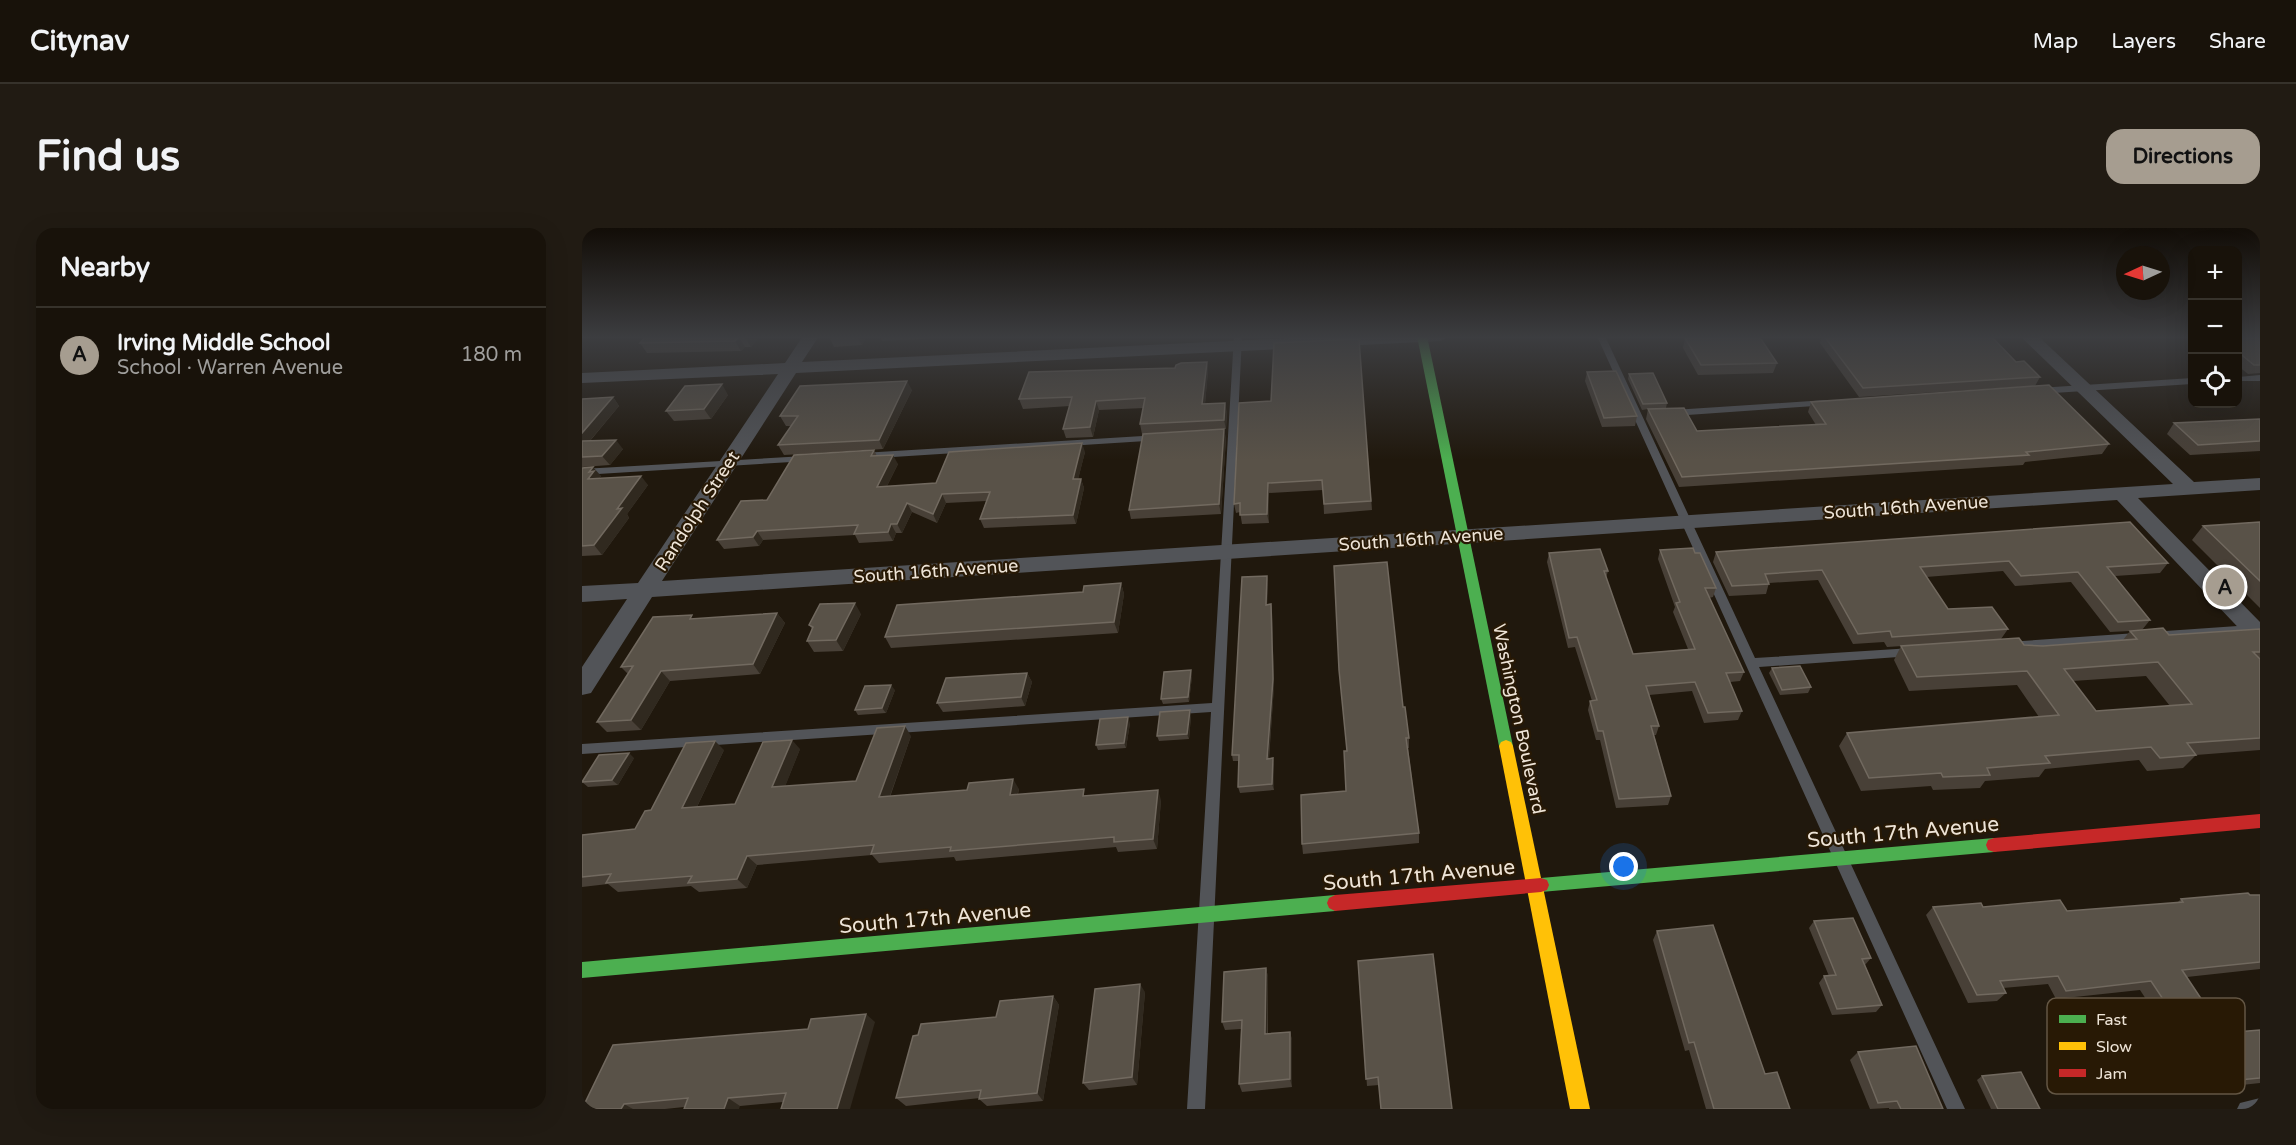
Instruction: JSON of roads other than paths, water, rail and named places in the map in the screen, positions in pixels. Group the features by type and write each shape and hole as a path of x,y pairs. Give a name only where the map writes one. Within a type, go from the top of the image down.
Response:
{"street":[{"path":"582,378 599,377"},
{"name":"Randolph Street","path":"582,686 784,377"},
{"name":"Washington Boulevard","path":"1430,377 1580,1109"},
{"path":"2071,377 2189,488"},
{"name":"South 16th Avenue","path":"582,594 2260,483"},
{"path":"2122,493 2256,632"},
{"name":"South 17th Avenue","path":"582,970 2260,821"}],"lane":[{"path":"1196,1109 1226,552 1227,434 1234,377"},
{"path":"1623,377 1643,415 1686,522 1956,1109"},
{"path":"2242,379 2260,378"},
{"path":"2027,392 2085,390 2188,381"},
{"path":"1661,414 1839,402"},
{"path":"845,457 1174,437"},
{"path":"582,472 822,458"},
{"path":"1990,647 2256,632"},
{"path":"1751,663 1930,651"},
{"path":"582,749 1218,707"},
{"path":"2246,1109 2260,1107"}],"place":[{"name":"Irving Middle School","path":"2225,587"}]}
